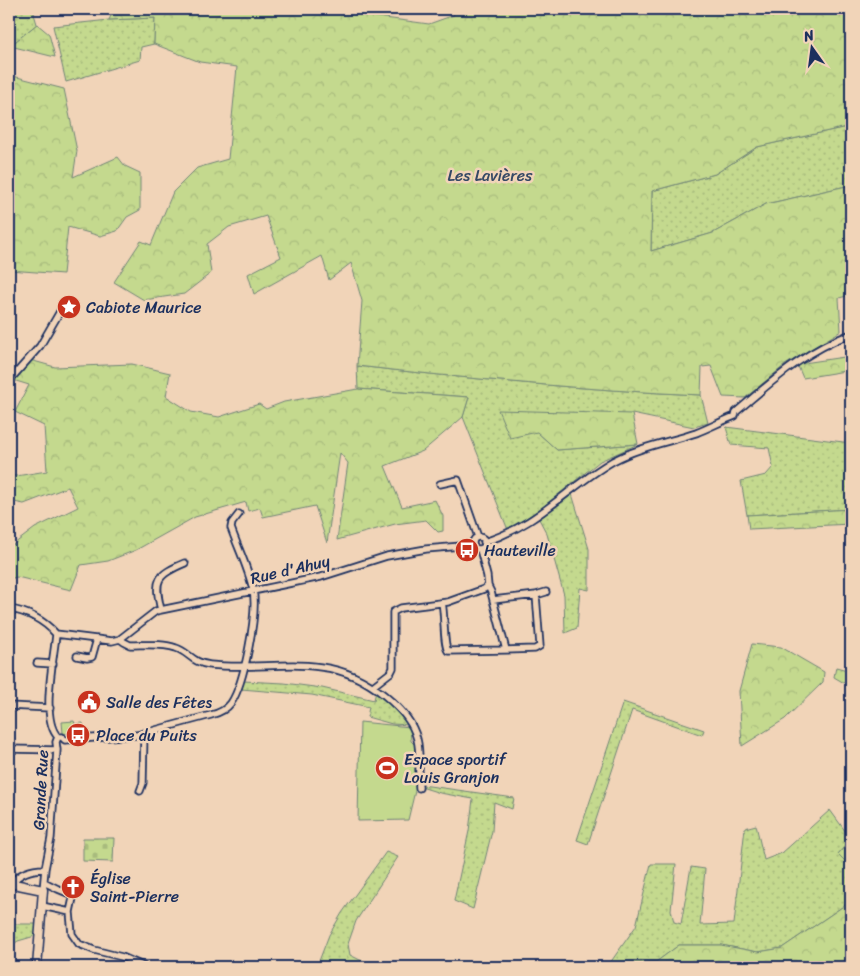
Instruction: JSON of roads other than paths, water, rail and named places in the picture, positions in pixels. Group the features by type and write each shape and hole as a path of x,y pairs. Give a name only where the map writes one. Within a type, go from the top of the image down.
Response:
{"street":[{"path":"9,381 40,346 62,308"},
{"path":"484,542 521,527 549,508 579,483 615,460 652,446 696,433 735,416 736,412 792,364 813,351 851,334"},
{"path":"440,484 458,480 478,537 482,538 484,542"},
{"path":"58,738 62,737 65,740 129,736 204,718 226,708 235,696 245,666 252,629 253,591 231,528 232,523 239,514"},
{"path":"478,537 473,540 473,545 475,548 480,549"},
{"path":"480,549 484,546 484,542"},
{"name":"Rue d'Ahuy","path":"120,639 152,613 160,610 321,577 386,556 426,549 473,545"},
{"path":"480,549 506,650"},
{"path":"160,610 157,584 165,573 186,563"},
{"path":"374,686 391,672 393,668 392,618 395,610 442,604 479,592 488,586"},
{"path":"494,600 546,592"},
{"path":"442,604 445,644 448,651 535,649 540,647 541,641 536,595"},
{"path":"9,610 19,611 37,619 56,634 112,641 120,639 130,645 178,648 203,664 245,666 303,664 319,666 341,672 374,686 405,716 414,729 417,740 419,788"},
{"name":"Grande Rue","path":"43,886 51,838 56,740 58,738 52,727 49,689 56,634"},
{"path":"77,656 87,658 92,656 98,639"},
{"path":"37,663 53,664"},
{"path":"9,706 50,708"},
{"path":"140,792 144,772 144,733"},
{"path":"9,749 57,747 63,746 65,740"},
{"path":"11,883 26,872 45,869"},
{"path":"11,883 43,886 70,894 72,898 70,912 72,934 79,944 122,957 144,967"},
{"path":"37,967 43,886"},
{"path":"42,906 70,912"}],"place":[{"name":"Cabiote Maurice","path":"69,307"},
{"name":"Hauteville","path":"467,550"},
{"name":"Salle des Fêtes","path":"89,702"},
{"name":"Place du Puits","path":"78,735"},
{"name":"Espace sportif Louis Granjon","path":"387,768"},
{"name":"Église Saint-Pierre","path":"73,887"}],"park label":[{"name":"Les Lavières","path":"490,175"}]}
